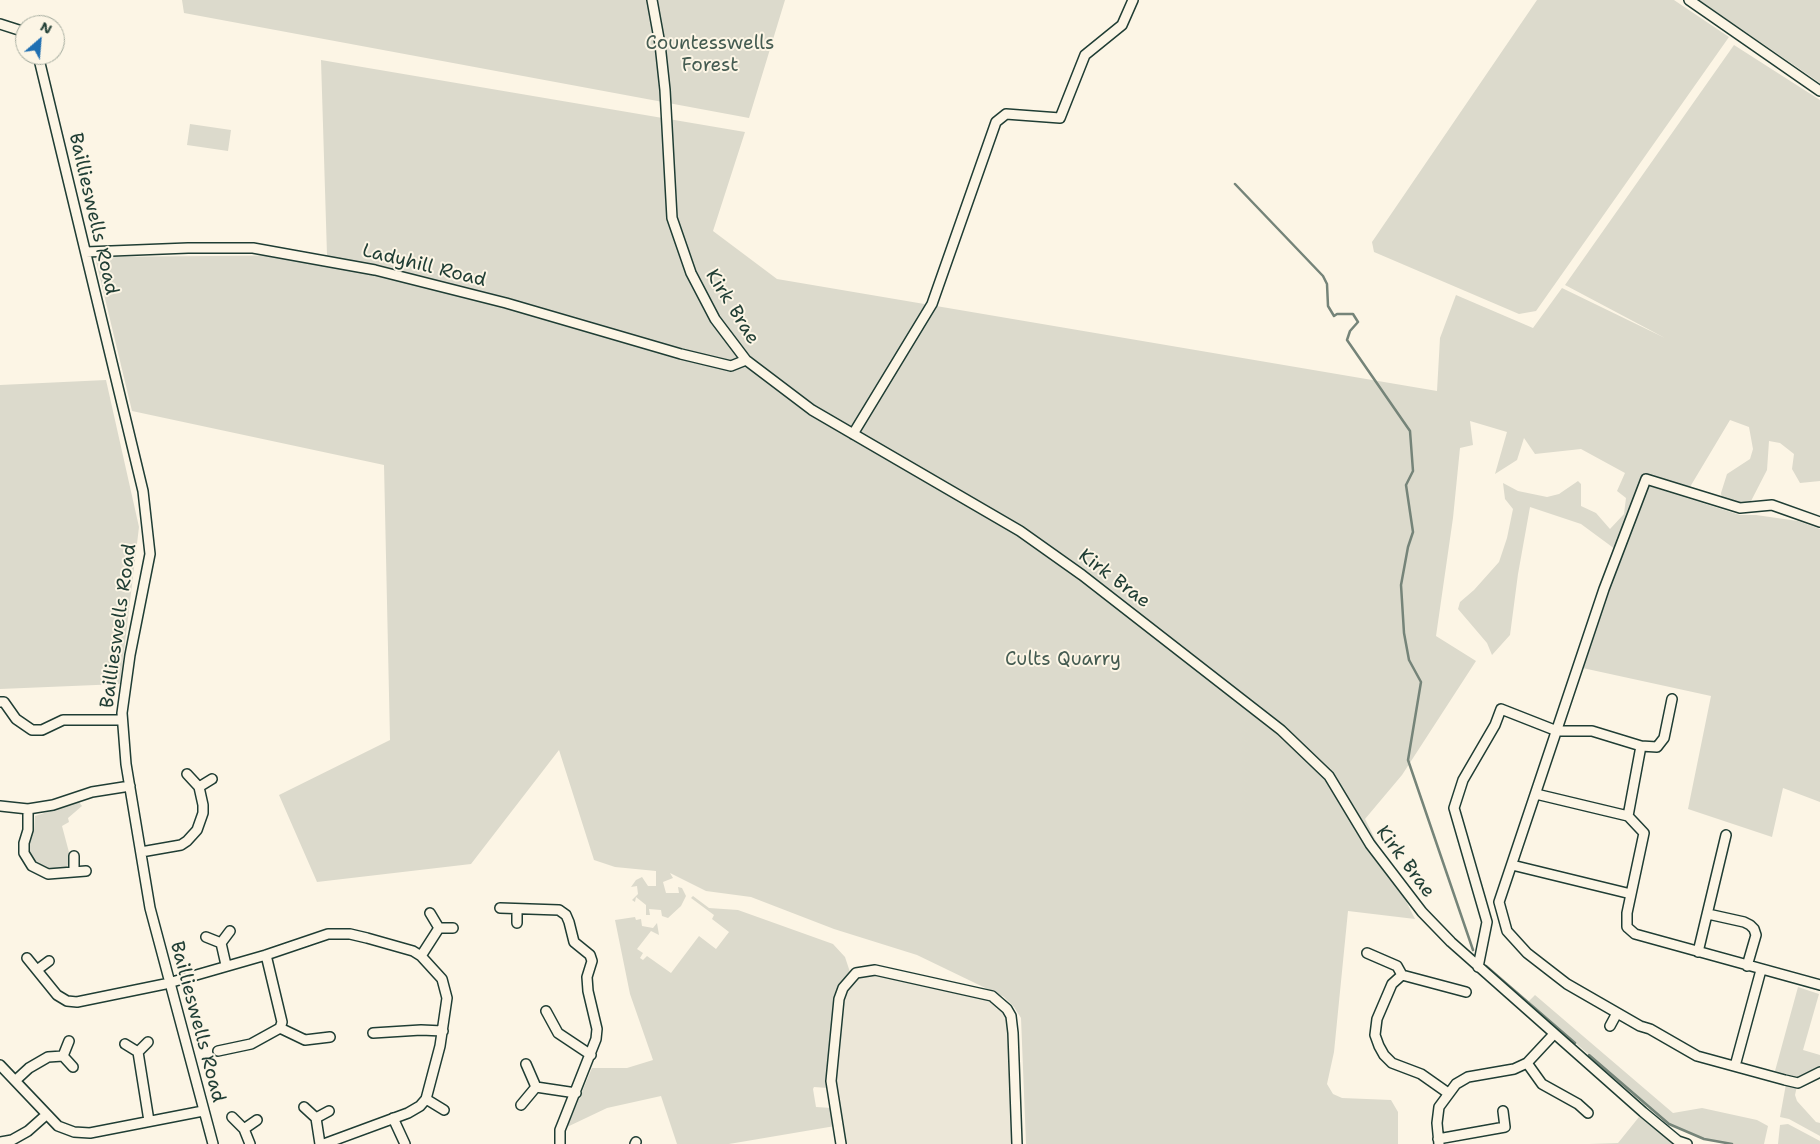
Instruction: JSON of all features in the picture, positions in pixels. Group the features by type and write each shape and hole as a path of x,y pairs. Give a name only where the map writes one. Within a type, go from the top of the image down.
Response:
{"street":[{"name":"Kirk Brae","path":"652,0 660,44 665,90 672,218 690,272 715,319 746,360 812,410 1020,531 1082,575 1280,730 1329,776 1370,844 1422,912 1478,967 1554,1034 1678,1141 1687,1144"},
{"path":"853,434 932,304 996,122 1006,114 1060,118 1085,55 1122,25 1133,0"},
{"path":"1689,0 1820,91"},
{"path":"0,24 15,29"},
{"name":"Baillieswells Road","path":"40,65 143,491 150,554 130,655 122,720 130,786 150,911 171,982 212,1144"},
{"name":"Ladyhill Road","path":"86,252 188,248 253,248 375,270 506,303 681,354 731,366 746,360"},
{"path":"1820,522 1772,506 1740,508 1646,480 1604,589 1499,902 1504,925 1515,943 1567,984 1697,1056 1798,1083 1820,1072"},
{"path":"1478,967 1486,922 1454,808 1463,780 1495,725 1501,709 1557,731 1592,731 1641,746 1657,747 1664,738 1672,699"},
{"path":"0,702 4,702 16,719 32,730 42,730 63,720 122,720"},
{"path":"1628,816 1641,746"},
{"path":"141,852 181,844 191,838 197,830 203,813 198,787 187,774"},
{"path":"198,787 212,779"},
{"path":"0,806 28,809 53,806 92,792 130,786"},
{"path":"1536,794 1628,816 1644,833 1626,923 1630,932 1820,985"},
{"path":"28,809 28,830 24,843 24,853 29,862 39,871 48,874 86,871"},
{"path":"1698,952 1726,835"},
{"path":"74,856 74,872"},
{"path":"1512,865 1631,894"},
{"path":"500,908 559,910 566,915 574,942 590,954 592,961 587,977 588,991 597,1029 596,1039 591,1056 560,1130 560,1144"},
{"path":"517,909 517,923"},
{"path":"430,913 439,928"},
{"path":"1708,914 1744,922 1754,929 1756,935 1747,966"},
{"path":"439,928 453,928"},
{"path":"421,956 439,928"},
{"path":"226,965 221,943 230,931"},
{"path":"28,958 57,995 67,1001 77,1002 171,982 336,933 371,939 408,949 421,956 442,979 447,998 443,1031 432,1084 426,1100 420,1106 393,1118 322,1144 316,1118 304,1107"},
{"path":"206,937 221,943"},
{"path":"1367,953 1397,966 1402,975 1462,991 1461,980"},
{"path":"218,1051 251,1044 280,1028 282,1022 266,955"},
{"path":"37,970 49,960"},
{"path":"841,1144 831,1081 840,999 843,988 849,978 856,972 866,970 875,970 992,996 1007,1009 1011,1016 1013,1033 1017,1144"},
{"path":"1735,1066 1762,970"},
{"path":"1402,975 1392,984 1377,1019 1376,1035 1379,1046 1392,1063 1421,1074 1448,1093"},
{"path":"546,1011 558,1033 591,1056"},
{"path":"1610,1026 1617,1013"},
{"path":"280,1028 304,1040 330,1037"},
{"path":"373,1034 421,1030 443,1031"},
{"path":"1503,1111 1506,1127 1439,1141 1438,1115 1448,1093 1456,1084 1468,1077 1514,1069 1527,1063 1554,1034"},
{"path":"63,1056 69,1041"},
{"path":"138,1052 148,1042"},
{"path":"125,1044 138,1052 149,1121"},
{"path":"63,1056 73,1067"},
{"path":"16,1080 43,1058 63,1056"},
{"path":"1527,1063 1542,1084 1578,1104 1588,1113"},
{"path":"526,1064 536,1087"},
{"path":"0,1065 58,1126 74,1132 90,1133 203,1110"},
{"path":"536,1087 576,1093"},
{"path":"521,1105 536,1087"},
{"path":"426,1100 444,1110"},
{"path":"316,1118 329,1111"},
{"path":"0,1142 12,1140 46,1115"},
{"path":"232,1117 244,1128 250,1144"},
{"path":"393,1118 404,1144"},
{"path":"244,1128 257,1120"}],"shaded area":[{"path":"866,971 992,996 1007,1009 1017,1144 841,1144 831,1081 843,988"}],"green space":[{"name":"Countesswells Forest","path":"182,0 785,0 749,118 184,13"},
{"path":"1537,0 1674,0 1729,37 1536,311 1519,314 1374,252 1372,242"},
{"path":"1699,0 1820,0 1820,83"},
{"name":"Cults Quarry","path":"1734,45 1820,100 1820,481 1800,483 1792,469 1794,454 1780,443 1769,441 1767,470 1750,503 1722,503 1721,493 1727,474 1750,459 1753,449 1749,427 1730,420 1687,492 1649,486 1740,515 1756,515 1798,521 1820,529 1820,802 1783,788 1772,837 1688,809 1711,696 1578,667 1619,552 1581,524 1530,507 1518,574 1510,635 1492,655 1487,643 1458,609 1460,602 1474,590 1499,562 1507,538 1513,509 1505,499 1503,483 1518,491 1547,497 1559,494 1578,481 1581,484 1581,506 1596,513 1610,529 1624,514 1626,498 1617,491 1625,473 1581,449 1535,454 1524,438 1517,460 1495,474 1507,432 1470,421 1473,445 1460,448 1453,518 1436,636 1476,661 1402,775 1365,819 1415,919 1348,911 1334,1052 1327,1084 1333,1094 1342,1098 1391,1100 1398,1112 1398,1144 1026,1144 1021,1018 1004,997 917,955 834,929 751,897 706,891 670,873 673,878 663,882 666,893 679,893 678,887 682,888 686,896 681,906 668,918 662,916 661,910 649,909 650,915 646,915 646,905 636,897 635,902 632,900 638,894 637,886 631,887 636,880 642,877 648,886 656,886 656,871 615,867 594,860 559,750 471,864 317,882 279,795 390,740 384,465 132,411 95,257 327,255 321,60 745,132 713,231 777,279 1437,391 1440,338 1456,295 1533,328 1562,288 1665,338 1565,285"},
{"path":"190,124 231,130 228,151 187,145"},
{"path":"106,380 139,527 120,684 0,689 0,385"},
{"path":"79,802 82,806 68,818 69,822 62,826 70,863 64,869 45,871 27,853 29,837 34,830 35,816"},
{"path":"693,896 709,908 738,910 833,944 845,957 850,972 842,981 835,997 828,1088 814,1087 813,1089 816,1107 832,1108 835,1126 729,1144 677,1144 661,1096 607,1108 567,1127 592,1068 627,1068 653,1060 630,994 615,920 635,917 636,920 641,919 642,926 653,928 657,923 659,935 651,931 637,949 643,953 640,958 643,960 647,956 671,973 699,936 716,949 729,932 712,919 714,915 691,898"},
{"path":"1798,987 1819,994 1803,1050 1820,1055 1820,1066 1798,1077 1775,1071"},
{"path":"1535,995 1673,1113 1702,1108 1757,1120 1768,1126 1764,1144 1732,1144 1704,1139 1669,1124 1528,1002"},
{"path":"1786,1084 1797,1086 1795,1095 1797,1101 1816,1122 1820,1123 1820,1136 1789,1119 1780,1117"},
{"path":"1643,1112 1687,1144 1589,1144 1618,1143"},
{"path":"1788,1124 1820,1141 1820,1144 1778,1144 1780,1125"}],"waterway":[{"path":"1235,184 1323,276 1327,284 1328,306 1334,316 1337,314 1353,314 1358,322 1350,331 1347,340 1410,431 1413,471 1406,485 1413,532 1408,547 1401,585 1404,633 1409,660 1421,682 1408,760 1473,950"},
{"path":"1486,966 1575,1043"},
{"path":"1589,1055 1669,1124 1704,1139 1732,1144"}]}
